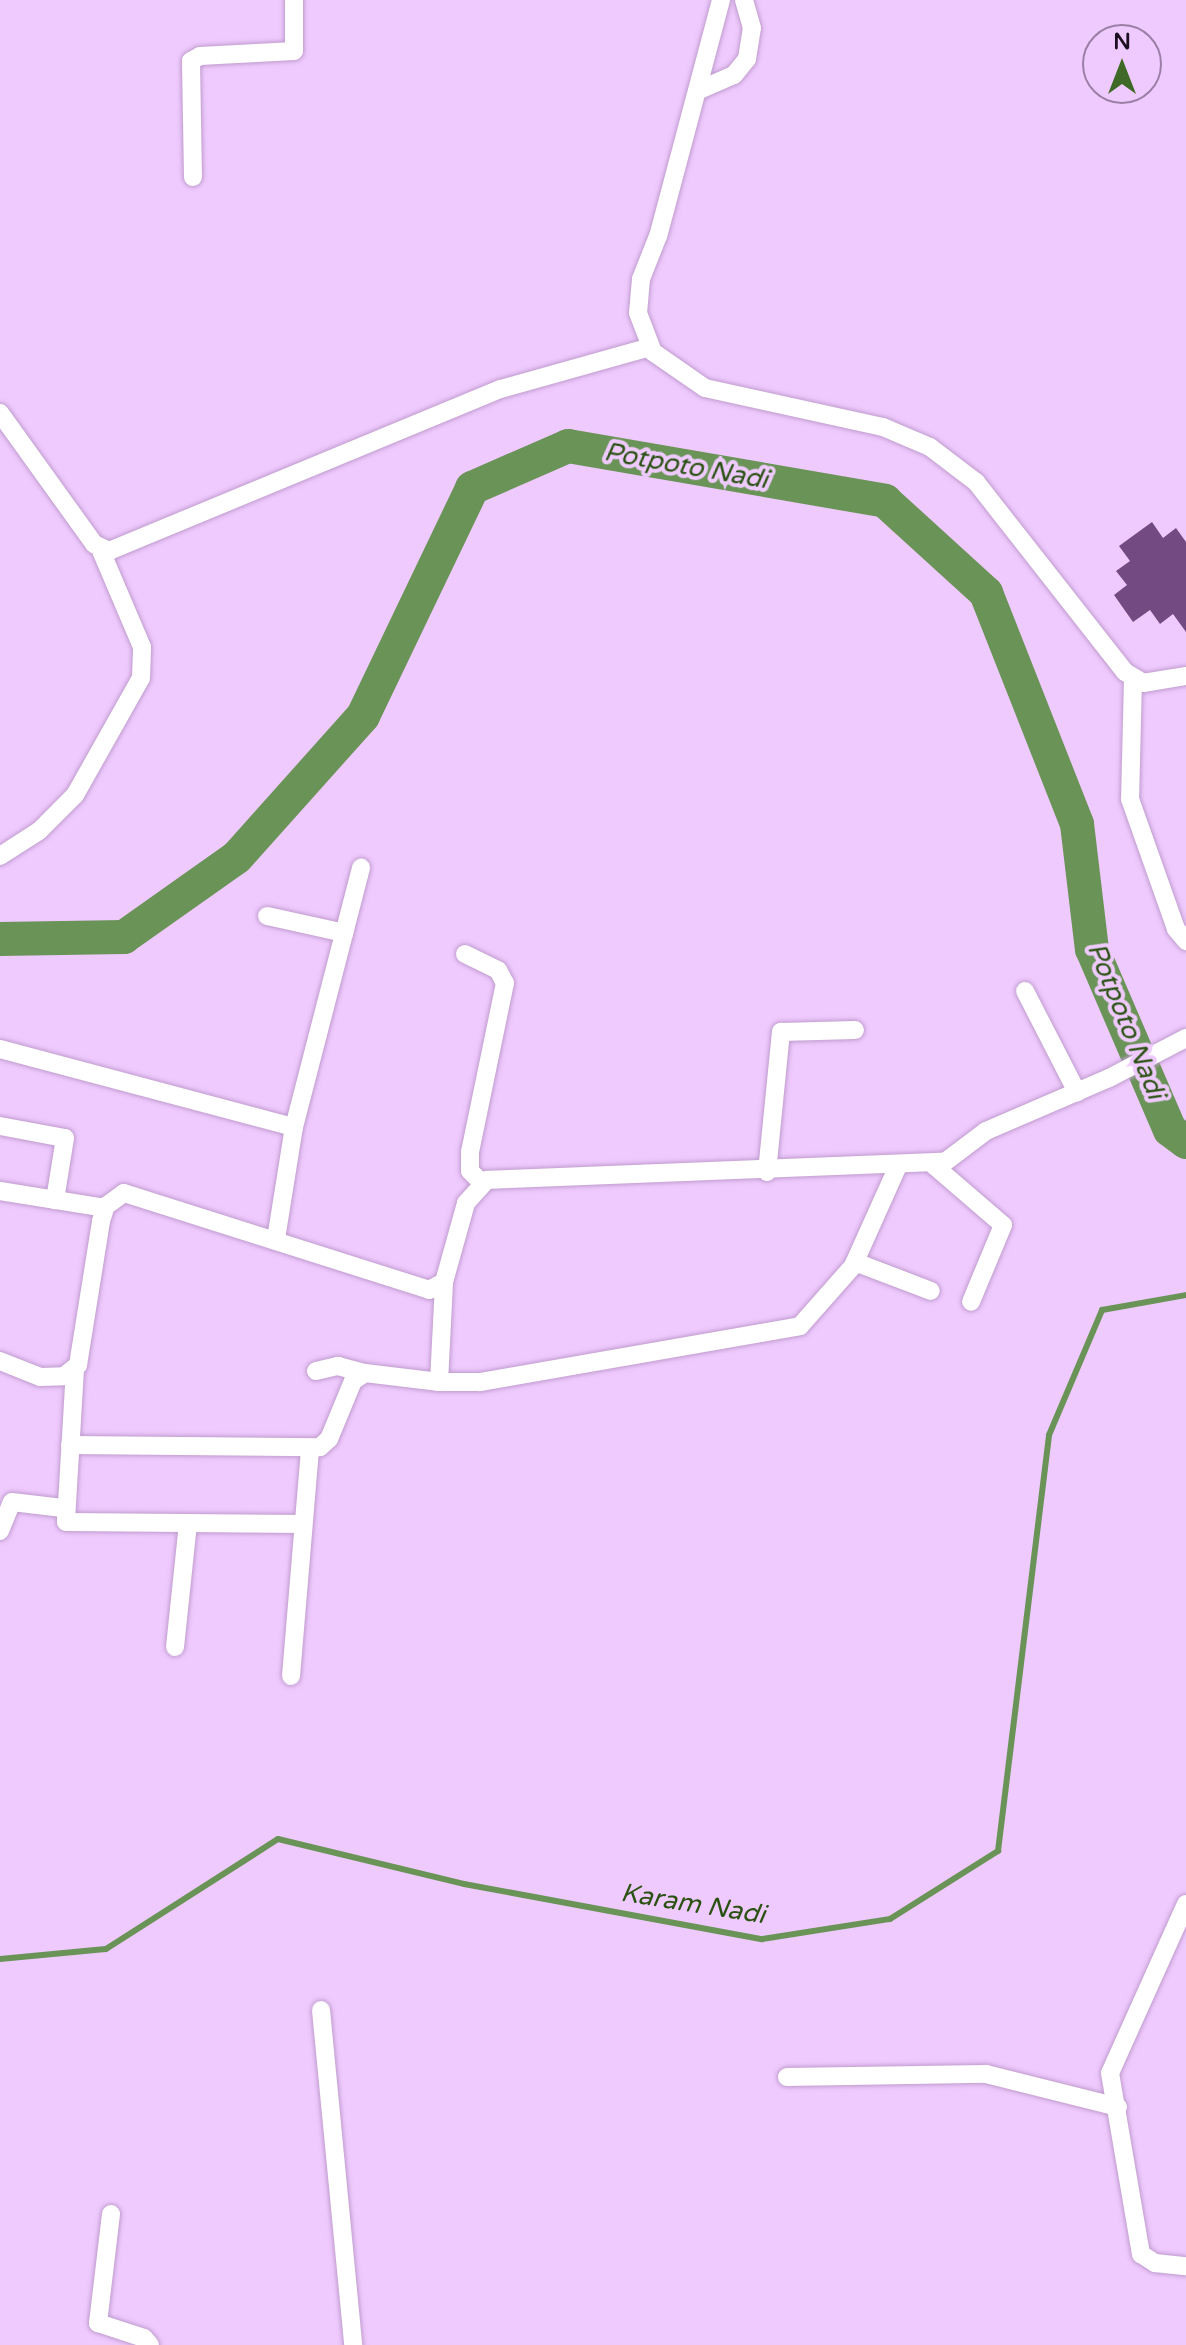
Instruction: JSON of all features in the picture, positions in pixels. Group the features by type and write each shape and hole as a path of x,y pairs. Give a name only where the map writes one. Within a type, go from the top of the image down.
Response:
{"street":[{"path":"193,177 191,61 200,56 294,51 294,0"},
{"path":"721,0 658,236 641,279 638,313 650,347 672,369 705,388 883,427 955,464 976,482 1133,679 1155,684 1186,676"},
{"path":"697,91 726,80 747,59 752,28 744,0"},
{"path":"105,551 134,543 501,389 650,347"},
{"path":"0,413 105,551 142,647 141,678 72,800 39,831 0,856"},
{"path":"1133,679 1130,799 1176,929 1186,941"},
{"path":"276,1239 294,1127 361,867"},
{"path":"267,916 344,933"},
{"path":"465,954 498,970 505,983 470,1152 470,1171 482,1183 898,1166 950,1160 986,1131 1109,1078 1186,1038"},
{"path":"1025,991 1077,1092"},
{"path":"767,1172 781,1032 855,1030"},
{"path":"0,1049 294,1127"},
{"path":"0,1126 65,1138 55,1200"},
{"path":"931,1163 1003,1225 971,1302"},
{"path":"316,1371 338,1366 365,1373 439,1382 480,1382 792,1328 811,1317 855,1262 898,1166"},
{"path":"439,1382 444,1282 466,1203 482,1183"},
{"path":"0,1191 105,1208"},
{"path":"303,1524 71,1522 64,1519 75,1369 105,1208 113,1198 136,1193 417,1290 444,1282"},
{"path":"855,1262 931,1291"},
{"path":"0,1361 40,1377 75,1369"},
{"path":"70,1445 310,1448 328,1443 353,1381 365,1373"},
{"path":"291,1676 310,1448"},
{"path":"0,1531 12,1502 63,1508"},
{"path":"175,1647 188,1524"},
{"path":"1186,1904 1112,2065 1141,2254 1155,2263 1186,2266"},
{"path":"321,2010 353,2345"},
{"path":"787,2077 995,2074 1118,2107"},
{"path":"111,2214 98,2323 144,2338 150,2345"}],"building":[{"path":"1152,522 1163,538 1176,528 1186,542 1186,632 1173,614 1160,624 1150,610 1133,622 1114,595 1127,585 1116,571 1130,561 1119,546"}],"waterway":[{"name":"Potpoto Nadi","path":"0,939 124,937 237,857 363,716 472,488 568,446 885,501 986,593 1077,824 1092,949 1170,1130 1186,1142"},
{"name":"Karam Nadi","path":"0,1959 106,1949 278,1839 464,1884 762,1939 890,1919 998,1851 1049,1435 1102,1310 1186,1295"}]}
